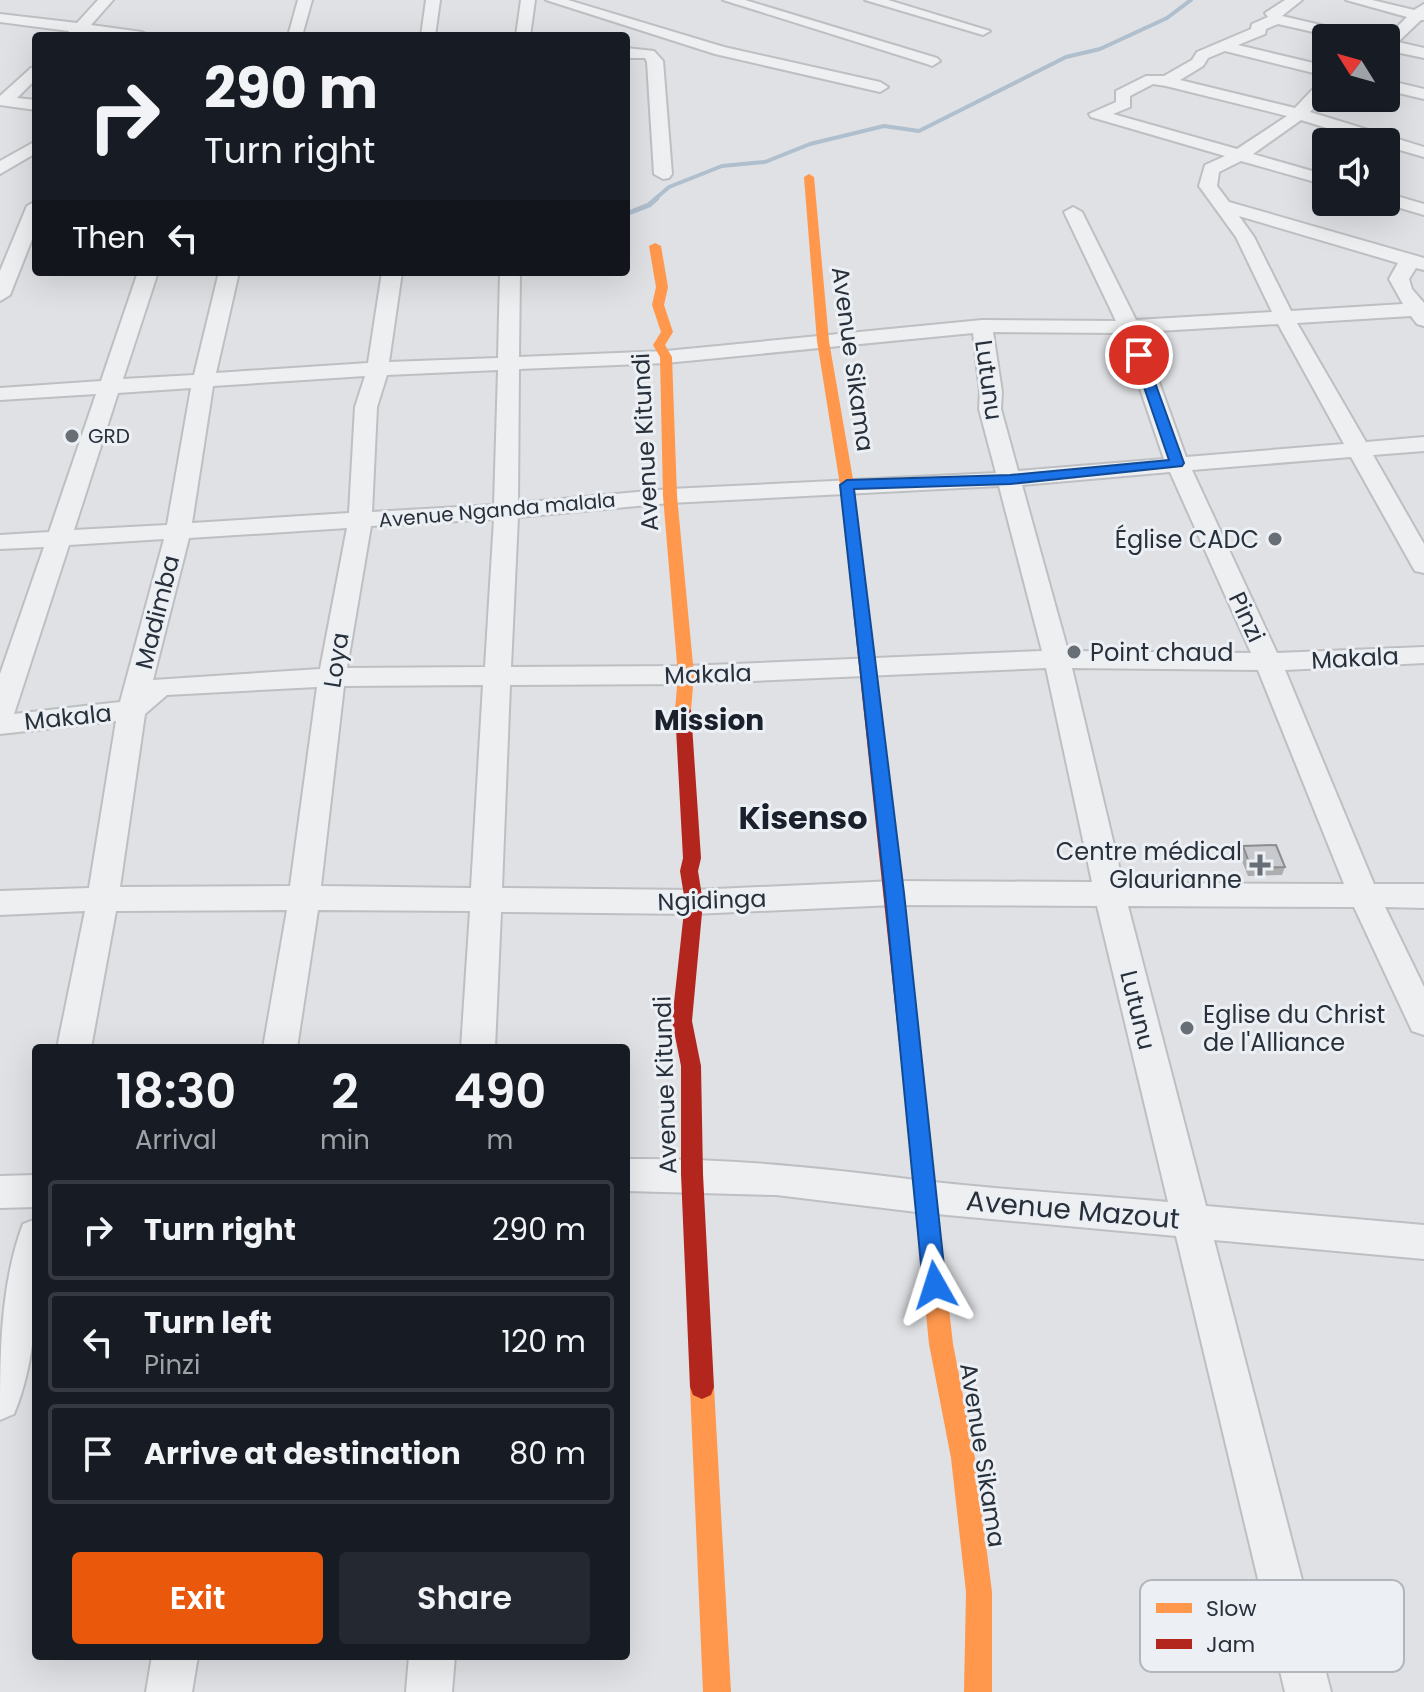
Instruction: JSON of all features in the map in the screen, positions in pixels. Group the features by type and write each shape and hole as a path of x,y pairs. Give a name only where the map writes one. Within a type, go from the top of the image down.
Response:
{"street":[{"path":"0,6 5,0"},
{"path":"0,18 79,31 106,0"},
{"path":"296,32 305,0"},
{"path":"429,32 433,0"},
{"path":"524,32 528,0"},
{"path":"553,0 720,51 880,87"},
{"path":"730,0 932,61"},
{"path":"872,0 983,31"},
{"path":"1277,19 1272,13 1295,0"},
{"path":"1353,0 1422,13"},
{"path":"1400,33 1422,13"},
{"path":"1166,81 1198,63 1202,55 1227,47 1241,37 1260,31 1257,27 1277,19 1312,27"},
{"path":"1227,47 1312,68"},
{"path":"1400,48 1424,53"},
{"path":"630,53 649,54 655,61 663,174"},
{"path":"32,75 4,101 32,104"},
{"path":"1312,176 1097,114 1124,104 1122,94 1151,79 1298,114 1424,152"},
{"path":"1400,88 1424,94"},
{"path":"1312,97 1298,114 1211,169 1208,186 1245,237 1285,319 1424,566"},
{"path":"0,169 32,149"},
{"name":"Avenue Sikama","path":"809,177 823,341 847,485 941,1344 963,1458 979,1592 978,1692"},
{"path":"1400,202 1424,210"},
{"path":"1224,206 1418,262"},
{"name":"Pinzi","path":"1073,212 1129,327 1177,463 1268,662 1364,896 1424,1021"},
{"path":"0,295 32,216"},
{"name":"Avenue Kitundi","path":"655,246 662,287 658,305 667,332 659,345 666,357 670,496 686,675 682,724 692,858 689,871 694,902 682,1021 691,1066 692,1174 717,1692"},
{"path":"1418,262 1402,269 1399,279 1421,312"},
{"path":"0,714 147,276"},
{"name":"Madimba","path":"75,1044 103,899 132,710 178,533 203,382 228,276"},
{"name":"Loya","path":"281,1044 304,898 332,677 360,521 366,407 378,369 391,276"},
{"path":"478,1044 506,511 510,276"},
{"path":"0,394 378,369 666,357 982,326 1052,329 1129,327 1421,312"},
{"name":"Lutunu","path":"982,326 991,392 990,409 1057,659 1110,895 1280,1580"},
{"name":"Avenue Nganda malala","path":"0,542 506,511 670,496 1010,479 1424,444"},
{"name":"Makala","path":"0,725 132,710 160,687 332,677 686,675 1057,659 1268,662 1424,655"},
{"name":"Ngidinga","path":"0,903 304,898 694,902 894,893 1424,896"},
{"name":"Avenue Mazout","path":"630,1175 692,1174 849,1185 925,1197 1424,1242"},
{"path":"0,1192 32,1191"},
{"path":"0,1400 32,1254"},
{"path":"169,1692 174,1660"},
{"path":"429,1692 432,1660"},
{"name":"Lutunu","path":"1303,1672 1308,1692"}],"building":[{"path":"1276,845 1285,867 1251,868 1243,846"}],"waterway":[{"path":"654,200 669,187 722,166 765,162 810,144 884,126 919,131 1066,57 1100,49 1167,18 1191,0"},
{"path":"630,212 649,205 657,198"}],"traffic: slow":[{"path":"809,177 823,341 847,485 861,610"},
{"path":"655,246 662,287 658,305 667,332 659,345 666,357 670,496 686,675 683,710"},
{"path":"916,1108 941,1344 963,1458 979,1592 978,1692"},
{"path":"702,1387 717,1692"}],"traffic: jam":[{"path":"861,610 916,1108"},
{"path":"683,710 692,858 689,871 694,902 682,1021 691,1066 692,1174 702,1387"}],"place":[{"name":"GRD","path":"72,436"},
{"name":"Église CADC","path":"1275,539"},
{"name":"Point chaud","path":"1074,652"},
{"name":"Centre médical Glaurianne","path":"1260,865"},
{"name":"Eglise du Christ de l'Alliance","path":"1187,1028"}],"district":[{"name":"Mission","path":"709,720"},
{"name":"Kisenso","path":"803,817"}],"route":[{"path":"935,1285 847,485 1010,479 1177,463 1139,355"}]}
